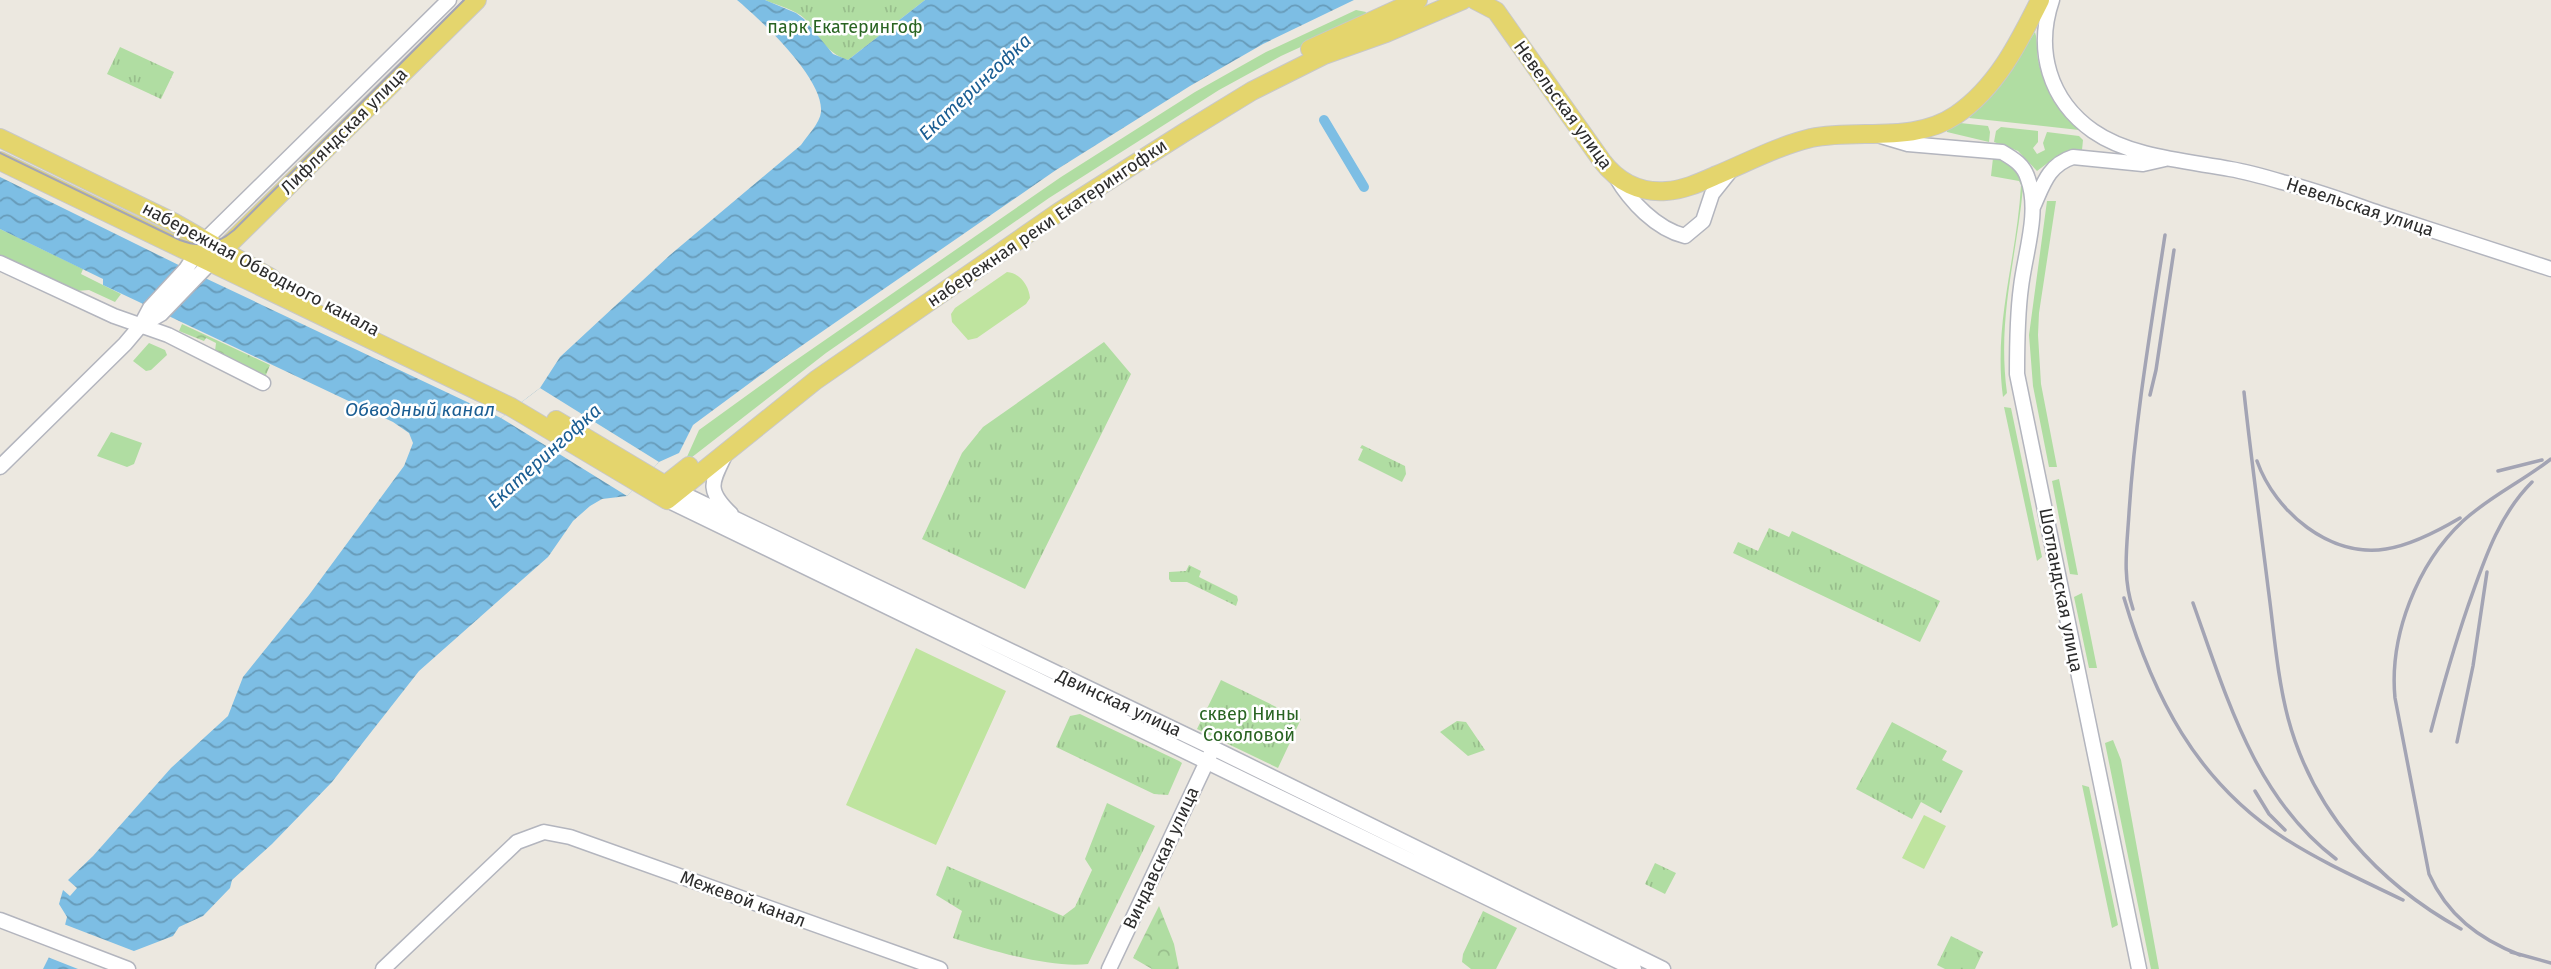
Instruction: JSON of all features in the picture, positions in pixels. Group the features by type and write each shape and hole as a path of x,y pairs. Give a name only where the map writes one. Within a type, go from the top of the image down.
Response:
{"main road":[{"name":"Лифляндская улица","path":"203,259 477,0"},
{"name":"набережная реки Екатерингофки","path":"670,492 809,372 1064,195 1249,80 1318,45 1418,0"},
{"name":"набережная реки Екатерингофки","path":"670,492 839,365 1059,212 1185,132 1252,91 1324,55 1466,0"},
{"name":"Невельская улица","path":"1466,0 1495,6 1602,161 1616,177 1633,186 1652,191 1669,191 1692,186 1779,148 1810,138 1848,134 1876,135"},
{"path":"1876,135 1924,129 1944,122 1958,113 1986,87 2006,63 2040,0"},
{"name":"набережная Обводного канала","path":"0,138 173,222 203,259"},
{"name":"набережная Обводного канала","path":"0,161 203,259 264,274 516,404 581,434 644,480"},
{"name":"Двинская улица","path":"644,480 670,492"}],"street":[{"name":"Лифляндская улица","path":"203,259 449,0"},
{"path":"2052,0 2044,33 2044,53 2050,78 2060,98 2075,116 2103,138 2165,159"},
{"name":"Невельская улица","path":"1876,135 1908,144 2002,152 2023,168 2029,181 2032,208"},
{"path":"2032,208 2050,172 2062,160 2074,157 2143,164 2165,159"},
{"name":"Невельская улица","path":"2165,159 2233,169 2286,183 2551,269"},
{"path":"1616,177 1628,197 1637,205 1662,225 1685,236 1703,220 1712,194 1733,168"},
{"name":"Шотландская улица","path":"2032,208 2018,312 2018,374 2139,969"},
{"path":"0,467 203,259"},
{"path":"0,263 114,316 168,335 263,383"},
{"path":"727,451 713,479 712,489 715,498 739,522"},
{"name":"Двинская улица","path":"670,492 739,522 1210,754 1634,969"},
{"name":"Двинская улица","path":"670,492 1210,754 1663,969"},
{"name":"Виндавская улица","path":"1109,969 1210,754"},
{"name":"Межевой канал","path":"383,969 517,842 544,832 570,837 940,969"},
{"path":"0,920 128,969"}],"green space":[{"name":"парк Екатерингоф","path":"765,0 925,0 848,60 833,53 801,16"},
{"path":"1356,10 1366,12 1364,18 1281,56 1219,90 1049,198 826,353 687,461 699,430 1061,177 1195,92 1266,52"},
{"path":"2035,32 2038,60 2046,83 2055,100 2079,130 1969,118 2010,71"},
{"path":"120,47 174,72 161,99 107,74"},
{"path":"1960,123 1988,126 1989,142 1947,132"},
{"path":"2001,127 2038,131 2038,142 2033,148 2037,154 2045,150 2043,143 2047,132 2079,136 2083,140 2082,150 2057,156 2037,171 2018,151 1994,142 1996,131"},
{"path":"1993,158 2013,168 2023,188 2006,314 2004,340 2007,393 2003,397 2003,317 2021,185 2019,181 1991,176"},
{"path":"2047,201 2056,201 2038,335 2041,384 2057,467 2049,467 2033,386 2029,335"},
{"path":"0,229 83,269 81,274 121,294 115,302 89,290 76,291 0,256"},
{"path":"1007,272 1023,281 1030,298 1026,304 977,338 968,340 952,322 951,314 955,308"},
{"path":"182,324 270,365 264,380 215,351 216,343 179,331"},
{"path":"1104,342 1131,374 1025,589 922,539 962,453 983,427"},
{"path":"149,343 165,350 167,355 151,370 146,371 133,361"},
{"path":"2004,407 2011,408 2042,557 2037,561"},
{"path":"111,432 142,443 134,464 127,467 97,456"},
{"path":"1362,445 1405,466 1406,474 1402,482 1358,460"},
{"path":"2059,479 2078,575 2070,574 2052,481"},
{"path":"1769,528 1789,537 1792,531 1940,601 1920,642 1733,553 1738,542 1758,551"},
{"path":"1189,565 1201,571 1199,577 1237,596 1236,606 1187,582 1171,582 1169,572 1186,571"},
{"path":"2082,593 2097,668 2089,668 2074,597"},
{"path":"916,648 1006,691 936,845 846,805"},
{"name":"сквер Нины Соколовой","path":"1221,680 1301,719 1278,768 1197,729"},
{"path":"1080,714 1182,763 1168,795 1154,794 1056,747 1070,716"},
{"path":"1457,721 1466,722 1485,750 1468,756 1440,732"},
{"path":"1892,722 1947,751 1942,760 1963,771 1941,813 1921,802 1912,819 1856,789"},
{"path":"2113,740 2121,760 2159,969 2151,969 2105,743"},
{"path":"2082,785 2089,787 2118,925 2112,928"},
{"path":"1107,803 1155,826 1088,964 1039,961 953,938 962,911 936,895 947,866 1063,916 1075,907 1092,870 1085,859"},
{"path":"1924,815 1946,826 1924,869 1902,858"},
{"path":"1655,863 1676,873 1665,894 1645,884"},
{"path":"1159,906 1174,944 1179,969 1152,969 1133,958"},
{"path":"1483,911 1517,928 1496,969 1471,969 1462,962 1463,954"},
{"path":"1951,936 1983,952 1975,969 1945,969 1937,965"}],"water":[{"path":"737,0 765,0 796,13 833,54 848,60 925,0 1354,0 1263,44 1056,170 781,360 693,425 679,453 659,462 627,496 602,499 590,506 573,521 548,557 419,671 332,782 272,844 232,880 230,888 203,916 179,927 173,936 134,951 126,969 43,969 65,925 67,917 59,904 63,890 70,896 77,888 68,880 93,856 171,768 228,716 243,677 309,595 404,466 413,443 409,433 393,422 103,285 103,279 0,229 0,177 205,278 501,418 540,388 560,357 670,255 801,145 818,121 821,112 813,84 790,52"}],"pier":[{"path":"540,388 659,462 627,496 501,418"},
{"path":"61,923 139,953 136,954 130,969 78,969 45,956"}],"waterway":[{"path":"1324,120 1364,187"}],"tram line":[{"path":"0,153 180,240 194,244 215,242 234,230 464,0"}],"railway":[{"path":"2133,609 2127,585 2126,561 2132,478 2144,374 2165,235"},
{"path":"2150,395 2174,250"},
{"path":"2244,392 2278,670 2288,718 2299,752 2314,784 2353,842 2402,890 2461,929"},
{"path":"2520,955 2491,941 2466,924 2445,902 2429,874 2395,698 2394,674 2402,626 2410,602 2432,558 2447,538 2473,512 2551,459"},
{"path":"2498,471 2542,460"},
{"path":"2257,461 2265,480 2291,514 2325,539 2345,546 2365,550 2396,547 2424,537 2460,518"},
{"path":"2431,731 2458,637 2486,556 2510,509 2532,482"},
{"path":"2457,742 2473,666 2487,572"},
{"path":"2124,598 2149,669 2164,702 2202,763 2226,790 2253,815 2298,847 2403,900"},
{"path":"2193,603 2231,708 2263,775 2284,806 2308,834 2336,859"},
{"path":"2255,791 2269,814 2285,830"},
{"path":"2511,952 2551,963"}],"water label":[{"name":"Екатерингофка","path":"975,87"},
{"name":"Обводный канал","path":"420,409"},
{"name":"Екатерингофка","path":"544,456"}]}
